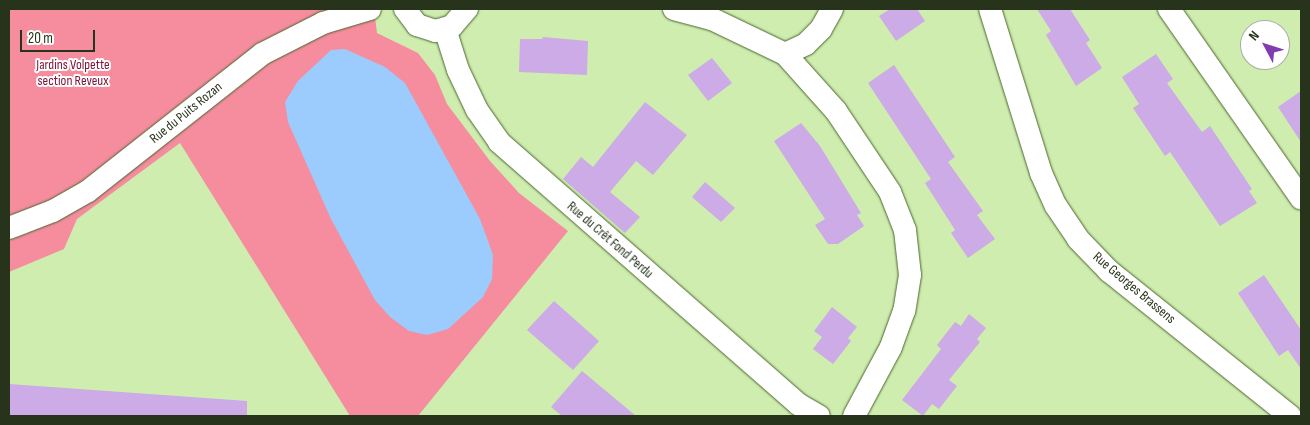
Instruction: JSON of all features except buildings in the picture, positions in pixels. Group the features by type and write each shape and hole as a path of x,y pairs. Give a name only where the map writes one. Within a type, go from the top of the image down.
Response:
{"street":[{"name":"Rue du Puits Rozan","path":"9,228 53,212 88,191 262,54 323,24 370,9"},
{"path":"405,9 417,25 435,31 445,29 459,21 466,9"},
{"path":"674,9 712,19 785,54 836,111 890,192 905,230 910,276 904,311 891,346 854,416"},
{"path":"785,54 806,44 821,29 832,9"},
{"name":"Rue Georges Brassens","path":"990,9 1041,173 1056,206 1078,239 1108,271 1290,416"},
{"path":"1169,9 1301,198"},
{"name":"Rue du Crêt Fond Perdu","path":"445,29 458,70 477,110 500,142 798,404 819,416"}],"green space":[{"name":"Jardins Volpette section Reveux","path":"9,9 374,9 377,33 418,53 435,75 447,104 490,161 519,193 568,231 418,416 350,416 180,143 77,219 64,249 9,272"}],"water":[{"path":"345,49 385,67 405,83 480,219 493,255 492,279 483,297 448,329 427,335 409,331 390,317 375,300 331,219 288,122 285,102 298,81 331,50"}]}
